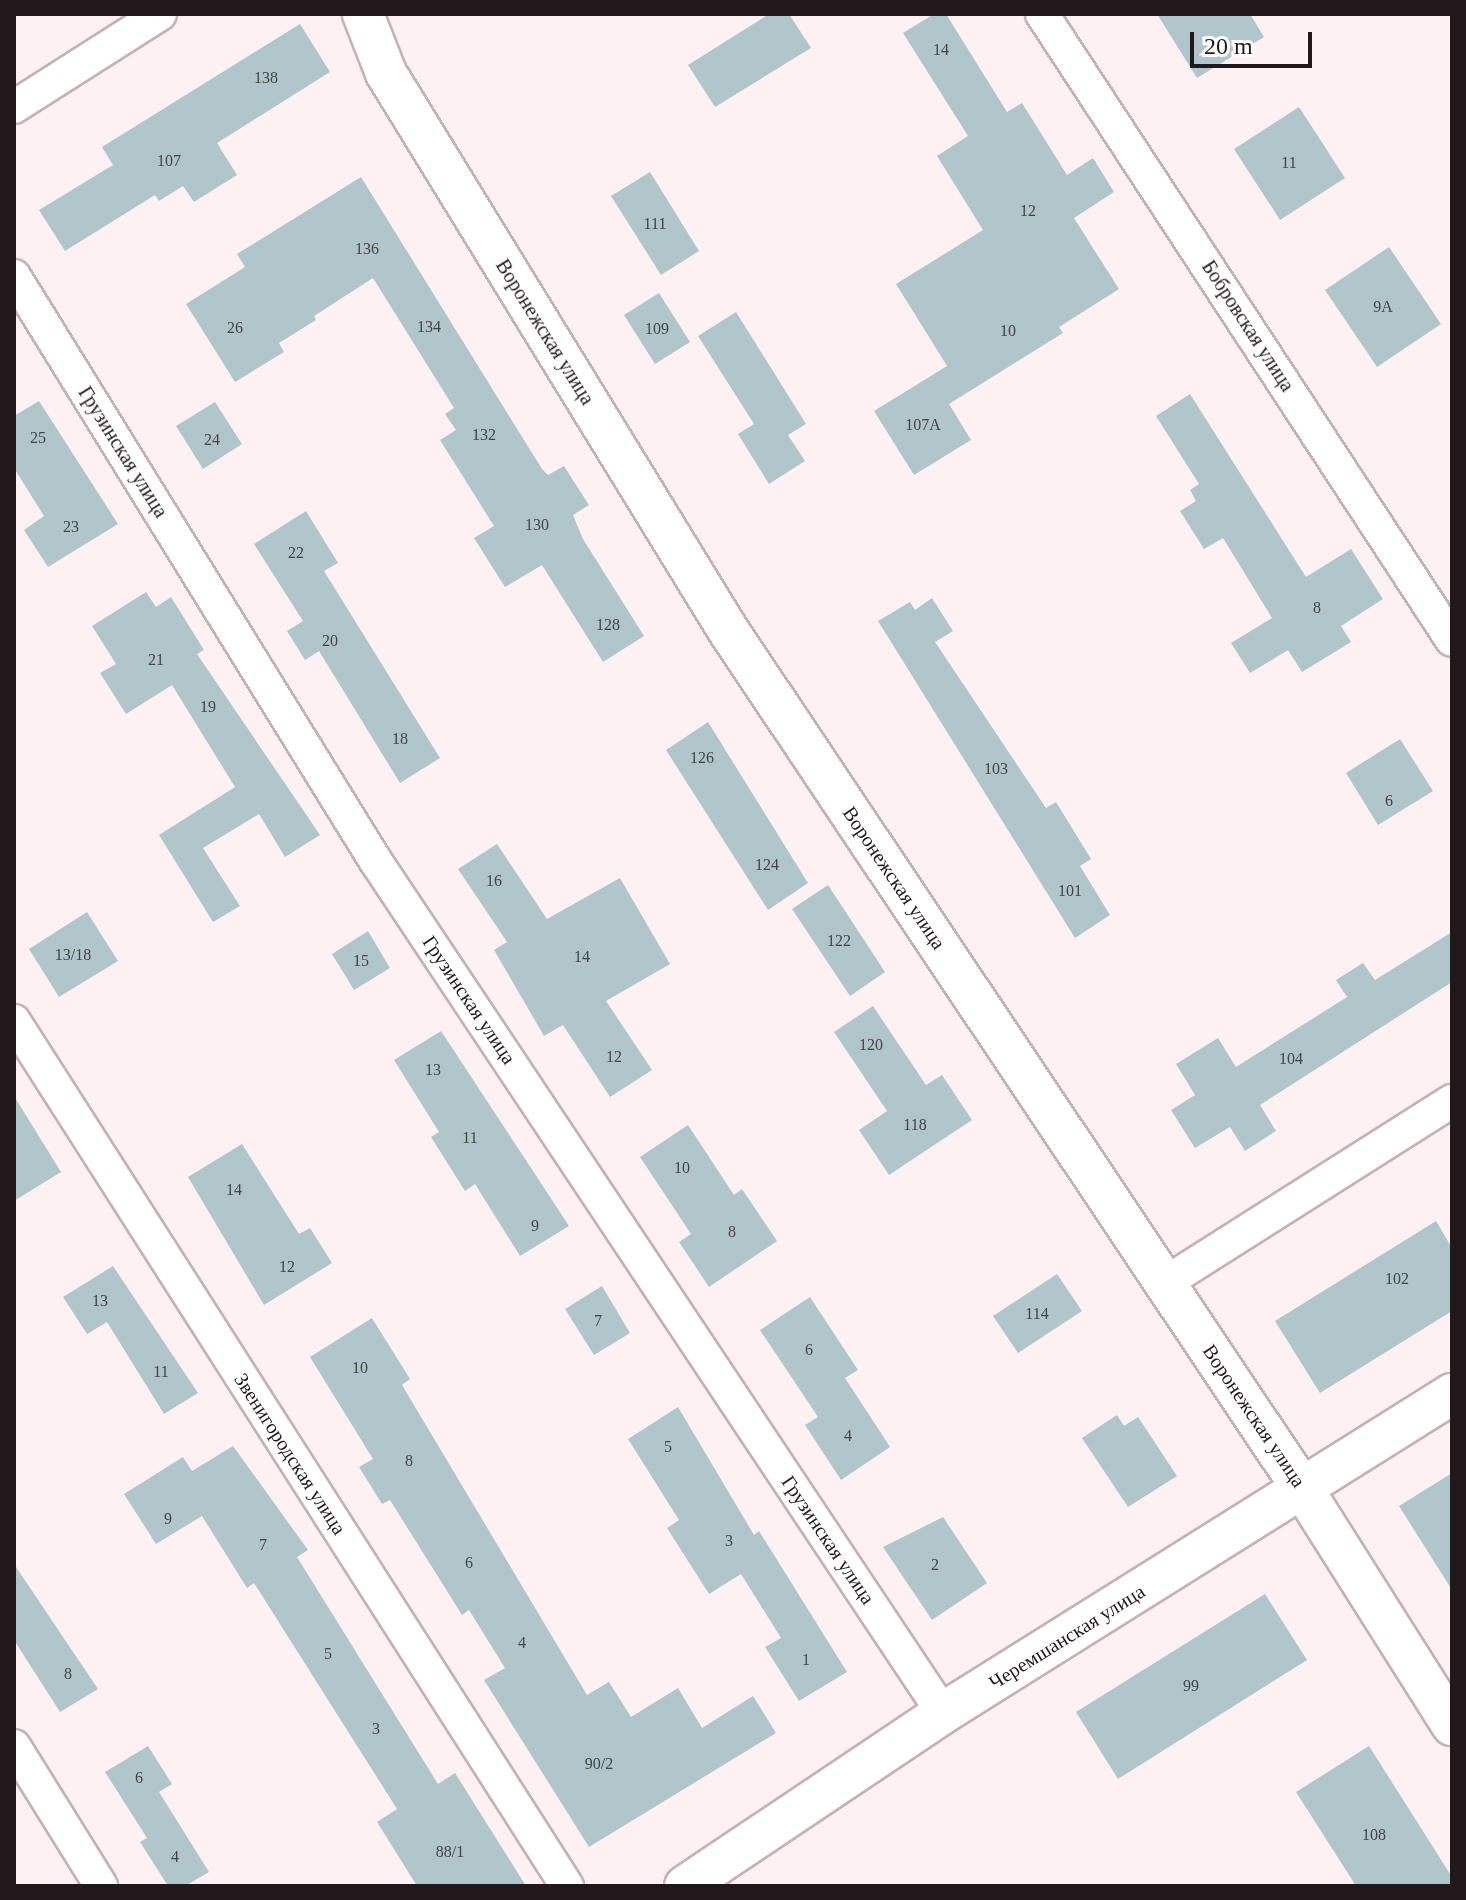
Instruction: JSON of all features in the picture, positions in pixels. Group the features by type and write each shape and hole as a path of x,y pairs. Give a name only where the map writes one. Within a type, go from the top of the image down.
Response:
{"street":[{"path":"14,107 160,14"},
{"name":"Воронежская улица","path":"363,14 386,73 728,630 1304,1491 1452,1725"},
{"name":"Бобровская улица","path":"1042,14 1452,640"},
{"name":"Грузинская улица","path":"14,276 375,860 943,1713"},
{"name":"Звенигородская улица","path":"14,1021 567,1886"},
{"path":"1165,1283 1452,1101"},
{"name":"Черемшанская улица","path":"685,1886 943,1713 1304,1491 1452,1394"},
{"path":"14,1746 101,1886"}],"building":[{"path":"769,14 789,14 811,48 715,107 688,65"},
{"path":"934,14 946,14 1007,112 1022,103 1067,175 1093,158 1114,192 1074,218 1119,289 1059,327 1063,333 949,404 971,440 914,475 874,411 947,366 896,284 983,230 937,156 968,136 903,33"},
{"path":"1157,14 1250,14 1264,37 1197,78"},
{"path":"300,24 330,72 217,143 237,175 194,202 183,186 159,201 155,195 65,251 39,210 113,165 102,147"},
{"path":"1299,107 1345,178 1280,220 1234,149"},
{"path":"650,172 699,251 661,275 611,196"},
{"path":"361,177 542,469 548,475 564,466 589,505 573,515 583,539 644,636 603,662 542,565 505,587 474,538 494,526 440,440 456,430 445,414 454,408 373,278 279,343 284,352 235,382 186,304 245,267 237,254"},
{"path":"1389,247 1441,324 1377,367 1325,290"},
{"path":"659,293 690,342 655,364 624,315"},
{"path":"736,312 806,424 788,435 805,461 769,484 738,434 754,424 698,336"},
{"path":"1190,394 1306,577 1351,549 1383,599 1341,626 1351,642 1302,672 1288,650 1250,673 1231,643 1272,618 1223,538 1204,549 1180,511 1196,501 1190,490 1199,484 1156,416"},
{"path":"39,401 118,524 48,567 24,530 44,516 14,468 14,416"},
{"path":"215,402 242,444 203,469 176,426"},
{"path":"306,511 338,563 324,571 440,758 400,783 319,651 305,660 287,631 303,621 254,544"},
{"path":"146,592 156,607 171,597 204,650 197,654 320,835 285,857 259,814 203,848 240,906 213,922 159,835 235,787 172,685 126,714 100,673 116,664 92,626"},
{"path":"932,598 953,631 935,642 1046,808 1056,802 1091,859 1080,866 1110,915 1075,938 878,621 910,602 915,610"},
{"path":"708,722 808,883 768,910 666,750"},
{"path":"1400,739 1433,791 1378,825 1346,773"},
{"path":"497,844 547,919 620,878 670,964 606,1001 652,1070 610,1097 563,1025 544,1036 494,950 507,942 458,869"},
{"path":"828,885 885,972 850,996 792,909"},
{"path":"87,912 118,961 59,997 29,949"},
{"path":"368,931 390,968 354,990 332,954"},
{"path":"1452,932 1452,982 1260,1105 1276,1131 1245,1151 1230,1127 1195,1148 1171,1110 1195,1095 1176,1064 1218,1038 1236,1067 1347,997 1336,980 1363,963 1375,980"},
{"path":"873,1006 926,1085 942,1075 972,1120 889,1175 859,1130 887,1111 834,1032"},
{"path":"441,1031 569,1226 520,1256 475,1184 465,1191 431,1137 439,1132 394,1060"},
{"path":"14,1096 61,1172 14,1201"},
{"path":"688,1125 734,1195 742,1189 777,1241 709,1287 679,1242 691,1234 640,1157"},
{"path":"242,1144 299,1234 310,1228 332,1263 264,1305 188,1177"},
{"path":"1436,1221 1452,1248 1452,1311 1320,1393 1275,1321"},
{"path":"113,1266 198,1393 164,1414 107,1322 87,1334 63,1297"},
{"path":"1057,1274 1082,1311 1018,1353 993,1316"},
{"path":"602,1286 630,1333 594,1355 565,1309"},
{"path":"810,1297 858,1370 845,1378 890,1447 841,1480 805,1425 818,1417 760,1330"},
{"path":"372,1318 410,1379 402,1385 587,1695 609,1682 631,1717 678,1688 702,1728 753,1696 776,1733 589,1847 484,1680 505,1668 469,1610 462,1615 390,1500 382,1504 359,1467 373,1459 310,1357"},
{"path":"678,1407 754,1535 759,1531 847,1672 799,1701 765,1647 781,1638 741,1574 709,1594 667,1528 679,1520 628,1439"},
{"path":"1117,1415 1124,1426 1138,1417 1177,1476 1128,1507 1082,1438"},
{"path":"233,1446 308,1550 297,1557 438,1784 455,1773 526,1886 417,1886 377,1822 397,1809 254,1583 247,1588 202,1516 156,1544 124,1494 183,1457 192,1471"},
{"path":"1452,1473 1452,1590 1399,1506"},
{"path":"943,1517 987,1583 932,1620 883,1547"},
{"path":"14,1564 98,1689 60,1712 14,1640"},
{"path":"1265,1594 1307,1660 1118,1779 1076,1712"},
{"path":"148,1746 172,1784 159,1792 209,1872 185,1886 168,1886 140,1842 147,1838 105,1772"},
{"path":"1369,1746 1452,1877 1452,1886 1356,1886 1296,1792"}]}
